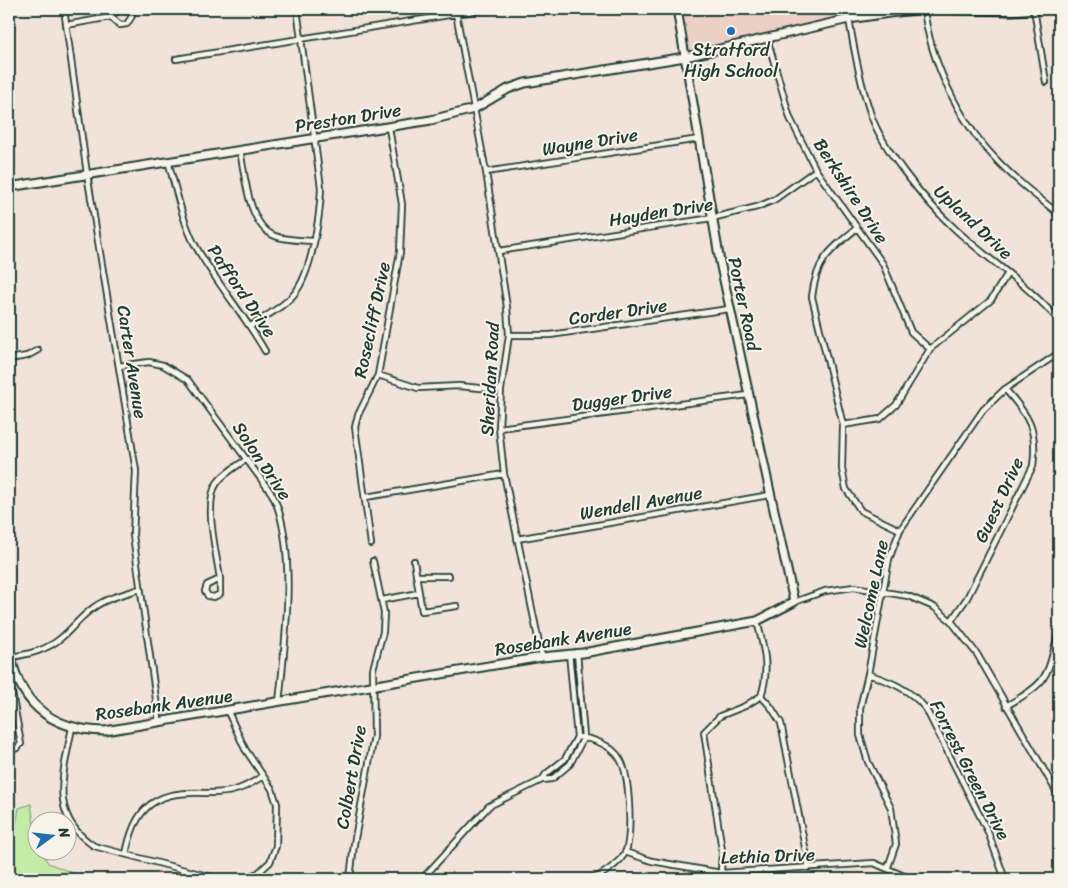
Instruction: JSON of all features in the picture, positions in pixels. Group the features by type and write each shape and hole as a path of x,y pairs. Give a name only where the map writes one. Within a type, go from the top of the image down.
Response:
{"street":[{"name":"Carter Avenue","path":"64,9 87,174 136,471 133,534 159,721"},
{"path":"66,25 111,17 118,9"},
{"path":"111,17 114,22 120,25 127,24 132,16 129,9"},
{"path":"251,326 295,294 310,264 320,204 321,188 297,9"},
{"path":"176,59 486,9"},
{"name":"Porter Road","path":"677,9 729,309 794,602"},
{"path":"924,9 930,44 938,65 978,138 1008,172 1059,214"},
{"name":"Preston Drive","path":"9,187 314,138 389,128 456,115 474,109 508,89 524,83 685,57 849,19 924,9 1013,11 1034,9"},
{"path":"1034,9 1046,82"},
{"name":"Sheridan Road","path":"456,13 486,172 499,251 509,335 501,390 499,428 504,474 542,657"},
{"name":"Upland Drive","path":"849,19 870,113 886,144 917,188 954,228 1045,303 1059,320"},
{"name":"Berkshire Drive","path":"767,38 790,118 816,170 889,275 911,332 930,349"},
{"name":"Rosecliff Drive","path":"372,544 355,427 358,415 378,375 392,303 402,224 402,204 389,128"},
{"name":"Wayne Drive","path":"486,172 699,138"},
{"path":"240,150 251,206 256,220 274,236 313,241"},
{"name":"Pafford Drive","path":"168,161 181,208 194,243 213,275 251,326 266,351"},
{"name":"Hayden Drive","path":"499,251 712,218 757,208 774,200 816,170"},
{"path":"857,228 828,252 814,276 812,297 843,425 842,469 846,490 861,511 900,530"},
{"path":"843,425 880,418 896,406 930,349 991,300 1008,273"},
{"name":"Corder Drive","path":"509,335 550,335 729,309"},
{"path":"9,359 27,356 38,350"},
{"name":"Welcome Lane","path":"888,867 896,844 891,808 868,762 860,735 860,708 889,559 900,530 983,410 1005,389 1059,352"},
{"name":"Solon Drive","path":"119,366 148,362 177,371 188,380 272,494 283,521 287,614 279,702"},
{"path":"378,375 418,388 459,386 501,390"},
{"name":"Guest Drive","path":"951,620 967,598 1033,466 1036,447 1032,424 1024,410 1005,389"},
{"name":"Dugger Drive","path":"499,428 748,394"},
{"path":"220,579 210,498 217,483 247,459"},
{"path":"366,497 504,474"},
{"name":"Wendell Avenue","path":"517,539 770,495"},
{"path":"414,560 422,612 457,606"},
{"name":"Colbert Drive","path":"350,879 354,844 374,736 373,669 384,623 382,600 374,561"},
{"path":"416,576 449,576"},
{"name":"Rosebank Avenue","path":"9,646 10,658 24,694 48,716 72,727 89,731 105,731 159,721 228,712 757,621 794,602 825,591 854,587 883,590 934,607 951,620 977,654 1059,796"},
{"path":"10,658 32,654 47,648 61,638 92,608 119,595 140,590"},
{"path":"382,600 419,593"},
{"path":"721,873 722,850 704,732 720,716 745,706 761,696 766,680 767,661 757,621"},
{"path":"1006,706 1034,690 1050,670 1059,632"},
{"path":"422,879 489,806 542,780 552,779 570,764 584,737 577,652"},
{"path":"542,780 546,774 565,759 577,737 568,653"},
{"name":"Forrest Green Drive","path":"868,674 902,687 915,696 926,709 988,832 1004,879"},
{"path":"9,689 12,693 21,744 17,748 9,750"},
{"path":"761,696 781,723 809,868"},
{"path":"228,712 246,749 272,789 277,804 276,846 270,862 258,873 242,879"},
{"path":"72,727 62,783 63,805 69,824 79,836 94,846 219,879"},
{"path":"577,737 584,737 607,745 620,758 626,774 629,828 625,852 609,868 590,879"},
{"path":"126,854 131,829 141,812 155,802 186,793 222,793 237,790 263,776"},
{"name":"Lethia Drive","path":"625,852 652,861 721,873 874,863 888,867 911,879"}],"shaded area":[{"name":"Stratford High School","path":"680,9 889,9 695,50 687,48"}],"green space":[{"path":"31,804 32,810 28,810 28,860 46,860 48,863 88,879 9,879 9,846 14,836 19,808"}],"place":[{"name":"Stratford High School","path":"731,31"}]}
